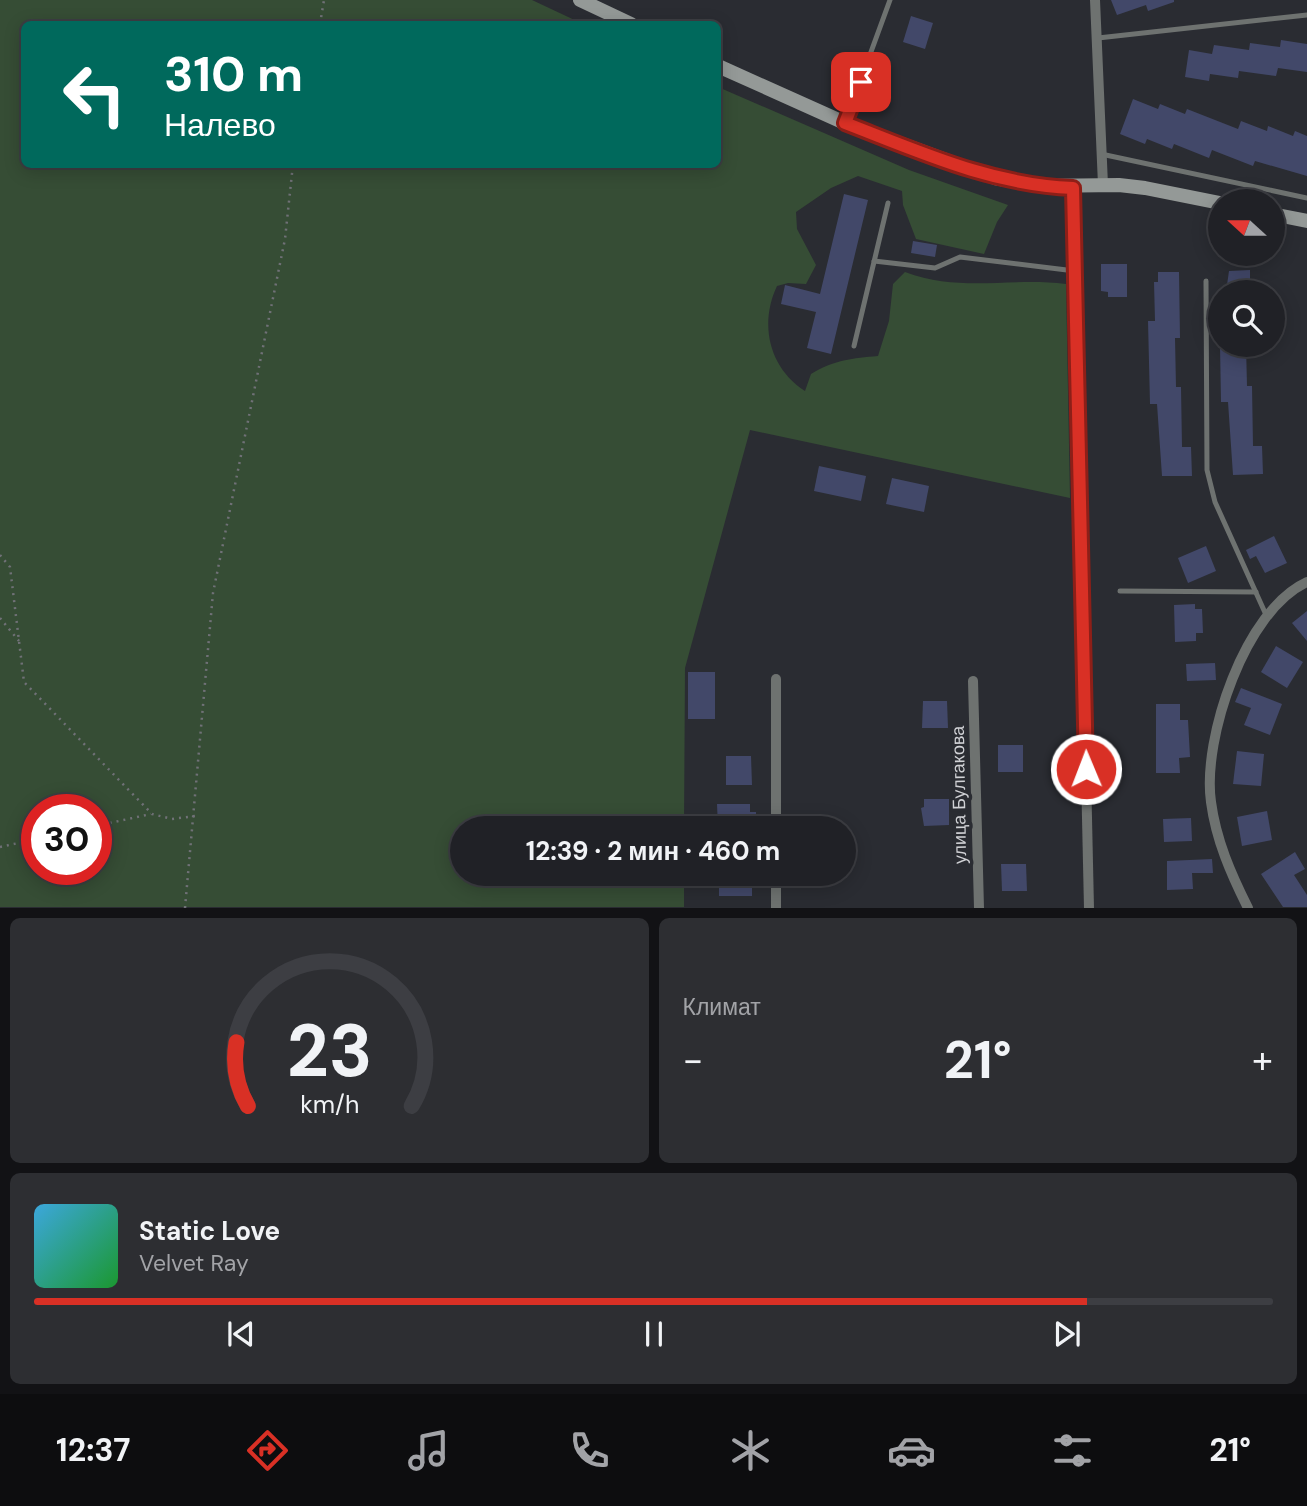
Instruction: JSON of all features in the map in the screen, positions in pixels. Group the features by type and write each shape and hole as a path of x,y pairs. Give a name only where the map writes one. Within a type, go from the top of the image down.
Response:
{"street":[{"path":"580,0 625,21"},
{"path":"1095,0 1103,186"},
{"path":"721,67 845,123 995,178 1037,186 1145,188 1208,201"},
{"path":"1073,188 1089,908"},
{"path":"1285,217 1307,221"},
{"path":"1248,908 1225,860 1210,801 1213,745 1224,698 1238,666 1267,617 1307,582"},
{"path":"776,679 776,816"},
{"name":"улица Булгакова","path":"973,681 979,908"},
{"path":"776,886 776,908"}],"lane":[{"path":"845,123 890,0"},
{"path":"1096,39 1307,15"},
{"path":"1101,154 1307,198"},
{"path":"854,346 888,202"},
{"path":"874,261 935,268 960,257 1075,271"},
{"path":"1206,281 1208,470 1215,502 1267,617"},
{"path":"1120,591 1256,592"}],"path":[{"path":"320,21 324,0"},
{"path":"185,908 213,593 285,239 293,168"},
{"path":"0,555 10,567 24,682 152,814"},
{"path":"0,618 19,642"},
{"path":"112,823 152,814 172,819 195,816"},
{"path":"0,847 21,842"}],"green space":[{"path":"0,0 532,0 577,21 21,21 21,168 721,168 721,88 909,170 1008,205 997,222 984,254 916,239 903,205 902,191 858,176 831,188 796,212 797,229 816,265 806,284 788,283 777,286 768,330 776,358 783,370 805,391 811,374 819,369 844,360 878,356 889,321 893,284 905,272 946,282 1066,284 1070,498 750,430 685,668 684,816 450,816 450,886 684,886 684,907 0,907"}],"building":[{"path":"1111,0 1174,2 1148,11 1146,5 1117,15"},
{"path":"911,16 933,23 925,49 903,42"},
{"path":"1281,40 1307,44 1307,72 1278,68 1276,76 1239,71 1238,78 1210,74 1209,81 1185,77 1189,50 1212,54 1214,45 1249,50 1250,43 1280,47"},
{"path":"1133,99 1158,109 1160,104 1185,114 1187,109 1238,129 1241,121 1267,131 1268,126 1293,136 1295,131 1307,136 1307,176 1255,161 1253,166 1212,150 1209,158 1174,144 1172,149 1147,139 1145,144 1120,134"},
{"path":"844,194 868,200 831,354 807,348 816,312 781,304 785,285 820,294"},
{"path":"913,241 937,245 935,257 911,253"},
{"path":"1101,264 1127,264 1127,297 1108,297 1108,292 1101,291"},
{"path":"1250,270 1250,280 1228,280 1229,271"},
{"path":"1158,272 1179,272 1180,338 1175,338 1176,387 1181,387 1182,447 1191,447 1192,476 1162,476 1157,404 1150,404 1148,321 1155,321 1154,282 1158,282"},
{"path":"1220,357 1246,357 1247,386 1252,386 1253,446 1262,446 1263,474 1233,475 1228,402 1221,402"},
{"path":"819,466 866,476 861,501 814,491"},
{"path":"892,478 929,486 924,512 886,504"},
{"path":"1274,536 1287,563 1265,573 1256,556 1250,559 1246,550"},
{"path":"1206,546 1216,571 1188,583 1178,558"},
{"path":"1195,604 1195,609 1202,609 1203,633 1196,633 1196,641 1175,642 1174,605"},
{"path":"1307,611 1307,641 1292,623"},
{"path":"1276,646 1303,662 1287,688 1261,672"},
{"path":"1215,663 1216,680 1187,681 1186,664"},
{"path":"688,672 715,672 715,719 688,719"},
{"path":"1241,688 1282,704 1270,735 1244,725 1251,708 1235,702"},
{"path":"923,701 947,701 948,728 922,728"},
{"path":"1156,704 1180,704 1180,720 1188,720 1190,757 1179,758 1180,773 1156,773"},
{"path":"998,745 1023,745 1023,772 998,772"},
{"path":"1237,751 1264,754 1261,786 1233,784"},
{"path":"726,756 751,756 752,785 726,785"},
{"path":"924,799 949,799 949,825 924,826 921,808 924,807"},
{"path":"717,804 750,804 750,812 756,812 756,816 718,816"},
{"path":"1267,811 1272,840 1242,846 1237,817"},
{"path":"1191,818 1192,841 1164,842 1163,819"},
{"path":"1295,852 1305,869 1294,875 1307,895 1307,907 1283,907 1261,874"},
{"path":"1212,859 1213,873 1192,873 1193,889 1167,890 1167,861"},
{"path":"1001,864 1026,864 1027,891 1002,891"},
{"path":"719,886 752,886 752,896 719,896"}],"route":[{"path":"861,82 845,123 995,178 1037,186 1073,188 1086,769"}]}
